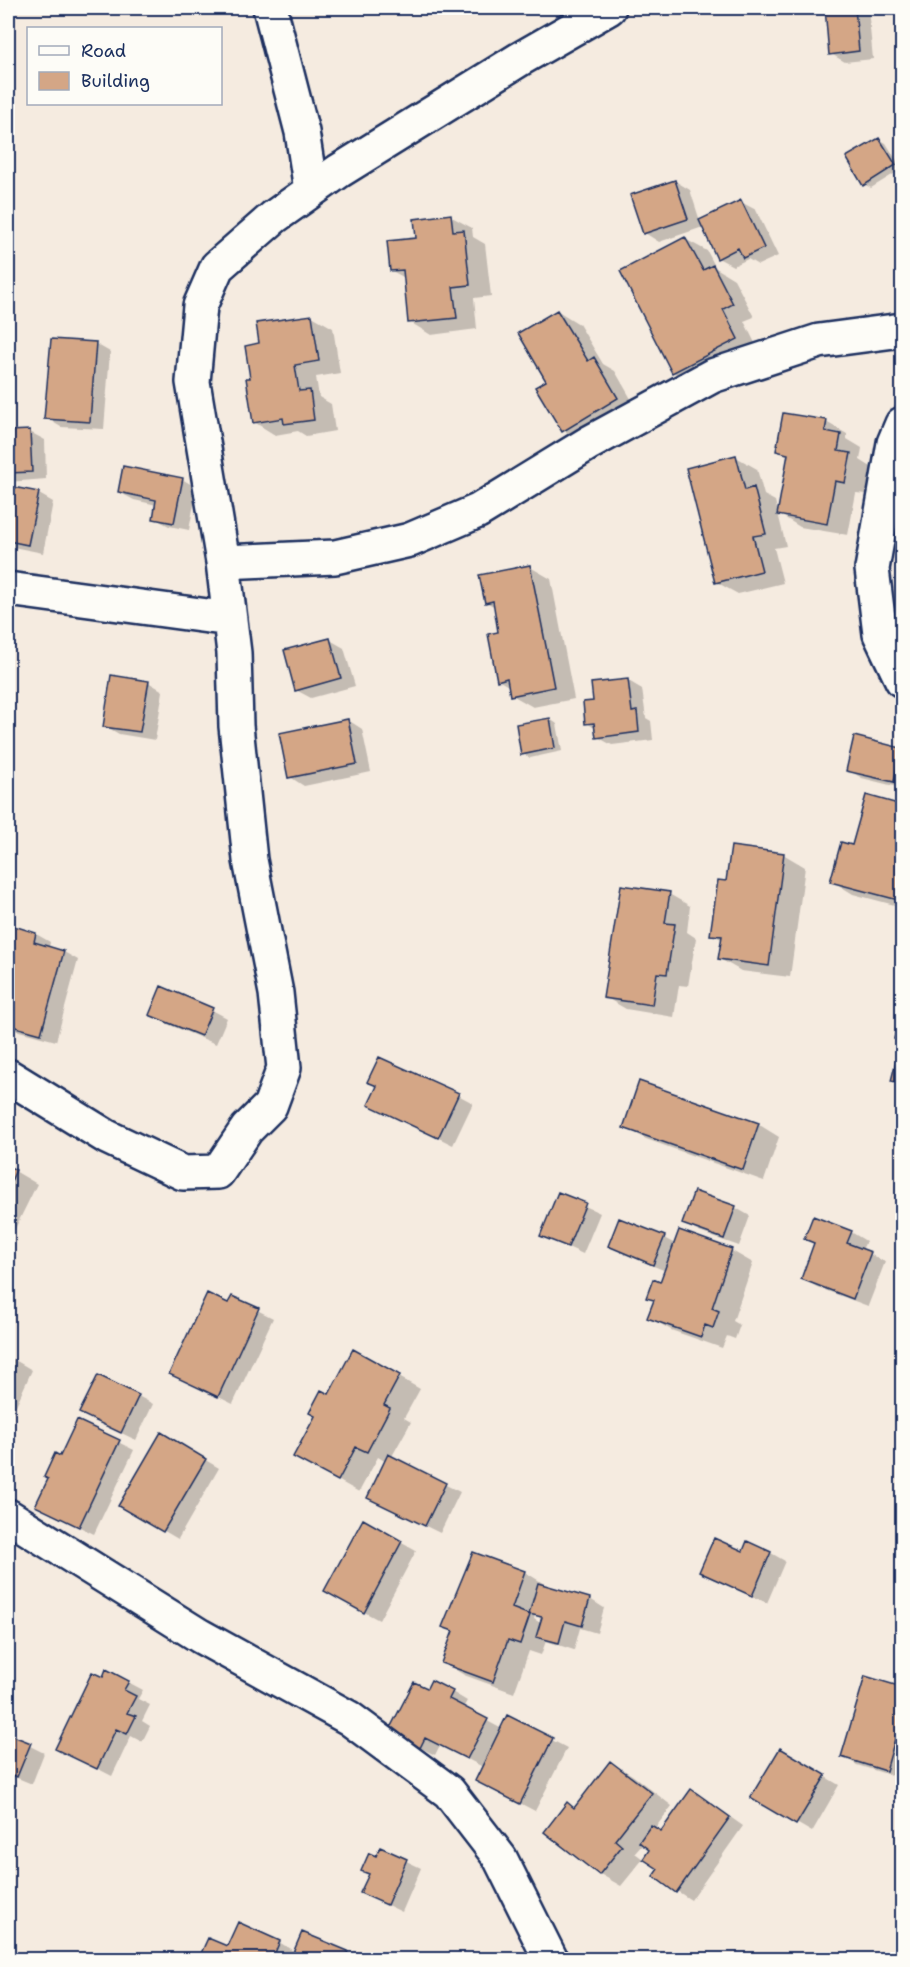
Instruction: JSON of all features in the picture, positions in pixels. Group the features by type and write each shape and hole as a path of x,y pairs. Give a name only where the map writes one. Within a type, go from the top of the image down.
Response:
{"street":[{"path":"270,8 302,132 311,190"},
{"path":"8,1076 107,1137 183,1173 218,1172 247,1129 270,1106 284,1068 276,993 250,860 236,726 234,653 230,619 223,562 193,382 200,306 217,267 274,217 311,190 510,65 609,8"},
{"path":"223,562 334,557 410,540 478,511 589,443 712,376 819,341 903,330"},
{"path":"903,424 894,443 872,568 880,634 903,680"},
{"path":"8,589 230,619"},
{"path":"8,1516 200,1636 349,1718 449,1792 500,1858 551,1959"}],"building":[{"path":"825,8 855,8 859,51 829,55"},
{"path":"879,138 896,165 863,186 846,157"},
{"path":"675,180 688,219 643,234 630,195"},
{"path":"741,200 764,248 743,258 738,248 717,259 699,220"},
{"path":"451,214 453,231 464,230 470,285 453,287 457,318 408,323 403,270 390,271 387,241 416,238 414,219"},
{"path":"685,237 703,270 713,265 733,304 723,309 738,339 672,373 620,271"},
{"path":"557,310 588,361 594,357 618,398 562,432 535,387 546,381 518,333"},
{"path":"312,315 319,361 295,365 299,391 310,390 314,420 284,424 283,418 253,423 246,378 250,378 245,346 259,343 256,323"},
{"path":"51,339 96,342 90,422 44,419"},
{"path":"783,413 827,420 825,431 841,434 838,451 851,453 845,483 835,481 827,524 777,515 788,454 776,451"},
{"path":"30,430 32,472 8,473 8,431"},
{"path":"736,455 745,490 754,487 766,534 753,536 762,571 715,583 686,468"},
{"path":"123,466 183,478 174,523 153,519 156,500 118,492"},
{"path":"8,486 39,492 28,545 8,541"},
{"path":"530,565 554,687 510,696 507,678 497,681 488,634 498,632 493,601 485,603 479,575"},
{"path":"900,587 902,588 902,628 891,626"},
{"path":"330,638 341,678 295,691 284,650"},
{"path":"111,675 149,681 140,732 103,727"},
{"path":"628,679 632,712 637,711 639,732 596,738 594,723 585,724 583,702 593,701 591,683"},
{"path":"550,718 555,748 521,755 516,724"},
{"path":"348,719 357,764 288,778 279,733"},
{"path":"854,736 901,748 894,782 846,771"},
{"path":"866,795 902,805 902,901 830,882 841,842 852,845"},
{"path":"731,846 784,853 769,966 718,959 722,936 710,935 718,880 726,881"},
{"path":"621,885 670,892 665,923 675,924 667,974 657,973 652,1005 603,998"},
{"path":"14,923 14,926 36,933 34,942 64,951 41,1034 8,1025 8,945"},
{"path":"161,986 213,1008 201,1036 149,1015"},
{"path":"901,1008 902,1083 891,1081 901,1041 894,1039"},
{"path":"379,1057 459,1093 438,1138 368,1105 377,1086 367,1082"},
{"path":"639,1081 759,1123 743,1170 623,1128"},
{"path":"8,1166 16,1170 8,1188"},
{"path":"694,1191 736,1206 724,1239 682,1224"},
{"path":"558,1192 586,1203 568,1247 540,1236"},
{"path":"813,1216 852,1231 847,1243 871,1252 853,1299 801,1279 814,1243 804,1239"},
{"path":"619,1218 665,1236 653,1265 608,1246"},
{"path":"679,1230 732,1249 712,1308 719,1311 713,1328 705,1325 701,1337 647,1318 654,1300 646,1298 653,1279 660,1282"},
{"path":"207,1293 228,1303 232,1296 259,1308 218,1397 169,1374"},
{"path":"353,1349 400,1375 384,1405 390,1408 367,1452 356,1447 338,1481 293,1457 315,1416 309,1413 321,1390 329,1394"},
{"path":"98,1375 139,1395 121,1433 79,1413"},
{"path":"77,1420 120,1440 79,1527 35,1506 48,1479 44,1477 55,1453 60,1456"},
{"path":"161,1432 206,1459 163,1532 118,1506"},
{"path":"388,1454 446,1483 425,1526 367,1498"},
{"path":"363,1519 402,1541 364,1613 324,1591"},
{"path":"714,1538 743,1551 747,1541 771,1552 752,1596 699,1572"},
{"path":"473,1552 525,1571 512,1608 530,1615 520,1644 508,1640 493,1682 441,1663 453,1631 442,1627"},
{"path":"538,1583 590,1598 582,1626 565,1621 559,1643 536,1637 542,1617 529,1614"},
{"path":"106,1669 129,1681 124,1690 136,1696 127,1713 136,1716 127,1734 116,1729 97,1769 55,1749 92,1672 103,1677"},
{"path":"865,1676 902,1687 902,1714 886,1771 841,1757"},
{"path":"431,1680 453,1691 449,1699 488,1719 467,1759 425,1738 420,1748 388,1732 414,1682 427,1688"},
{"path":"507,1715 553,1738 520,1804 475,1781"},
{"path":"8,1734 31,1743 17,1777 8,1773"},
{"path":"780,1748 826,1775 796,1825 750,1798"},
{"path":"610,1761 652,1793 615,1840 622,1846 599,1875 544,1832 567,1802 574,1808"},
{"path":"691,1789 730,1817 676,1893 653,1876 658,1869 643,1859 649,1850 639,1842 651,1825 661,1831"},
{"path":"380,1847 407,1859 387,1905 360,1893 369,1874 361,1871 369,1853 376,1856"},
{"path":"238,1922 280,1941 272,1960 198,1960 208,1938 227,1946"},
{"path":"302,1932 348,1951 345,1960 290,1960"}]}
